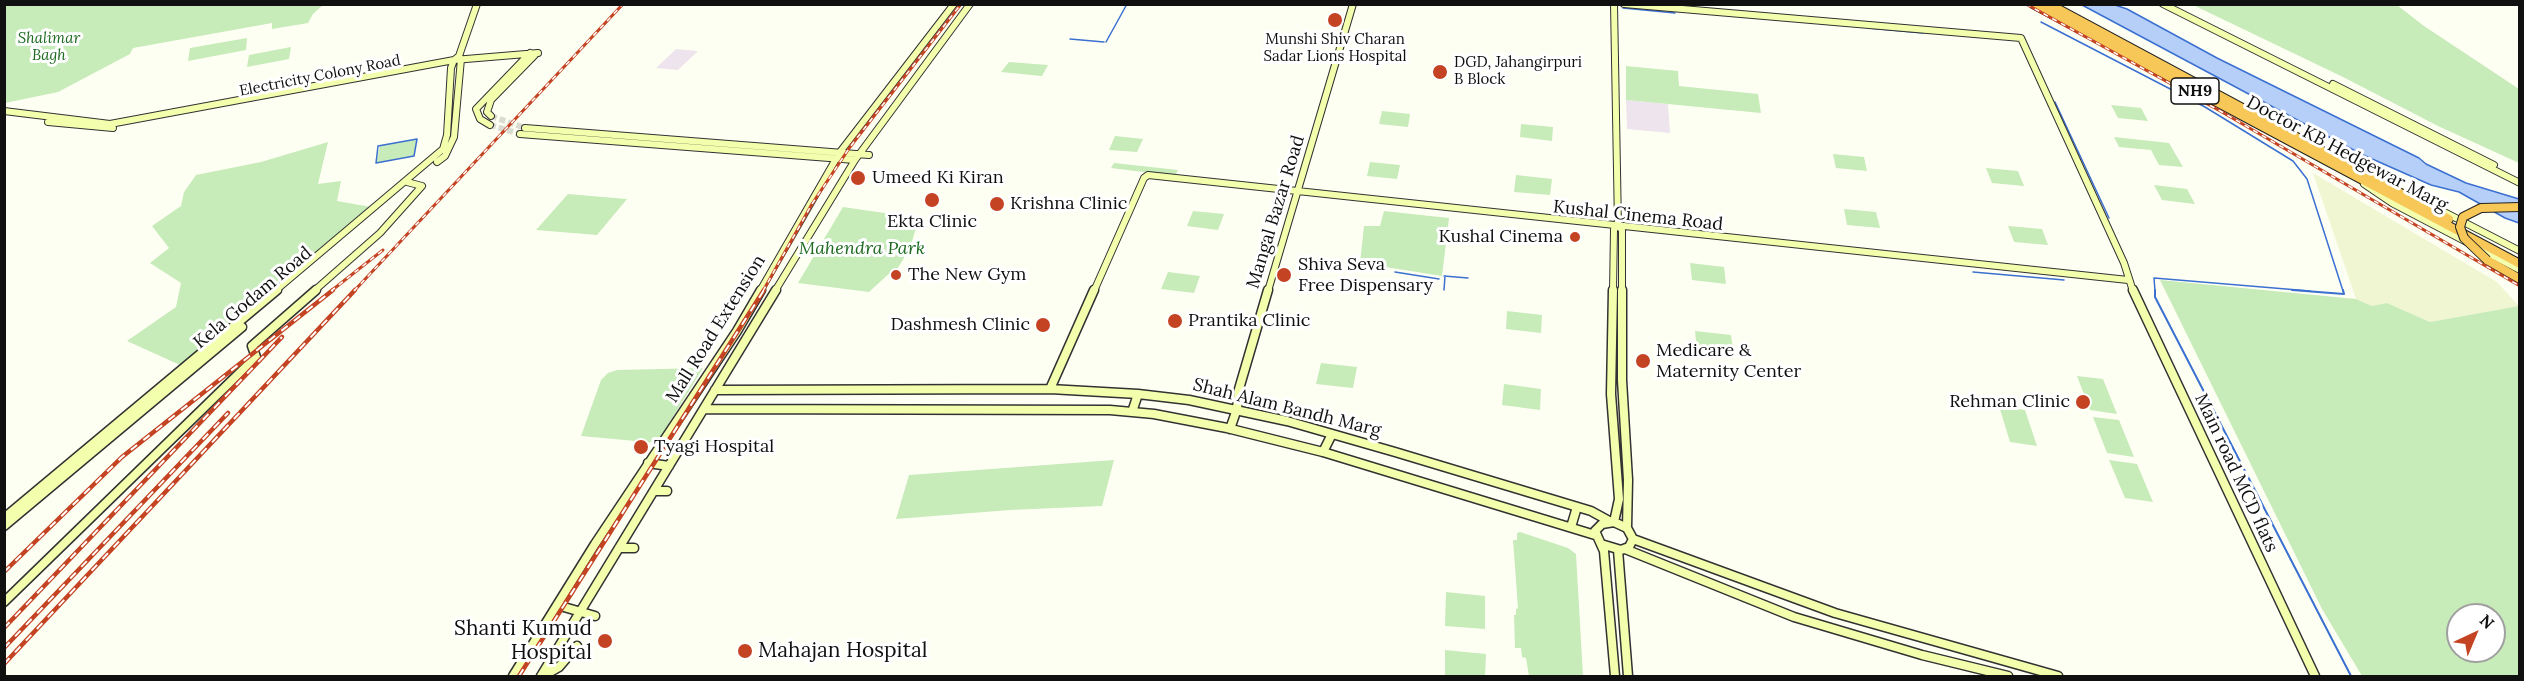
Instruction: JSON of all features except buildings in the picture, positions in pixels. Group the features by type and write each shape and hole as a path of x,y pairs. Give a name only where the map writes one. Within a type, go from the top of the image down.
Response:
{"highway":[{"name":"Doctor KB Hedgewar Marg","path":"2033,4 2360,176 2408,198 2520,257"},
{"name":"Doctor KB Hedgewar Marg","path":"2049,4 2360,176 2398,200 2520,264"},
{"path":"2520,207 2488,207 2476,210 2463,218 2460,227 2472,248 2487,260 2520,279"}],"street":[{"name":"Kela Godam Road","path":"4,526 451,146 455,131 458,60 477,4"},
{"path":"869,155 856,157 837,152 522,131 820,157 837,152 853,136 954,4"},
{"path":"542,676 856,157 970,4"},
{"name":"Mangal Bazar Road","path":"1230,429 1237,409 1243,377 1353,4"},
{"path":"1615,4 1620,111 1617,115 1617,309 1622,370 1628,528 1633,539 1835,613 2058,676"},
{"path":"1624,4 1707,8"},
{"path":"2163,4 2520,183"},
{"path":"2173,4 2520,177"},
{"name":"Main road MCD flats","path":"1707,8 2018,37 2124,263 2129,275 2128,282 2315,676"},
{"name":"Electricity Colony Road","path":"4,111 110,124 458,60 532,55"},
{"path":"491,116 487,112 487,107 491,100 532,55"},
{"path":"490,125 480,119 476,109 532,55"},
{"name":"Electricity Colony Road","path":"4,116 112,128 458,60"},
{"path":"53,122 61,118"},
{"name":"Mall Road Extension","path":"513,676 648,463 737,331 827,174 837,152"},
{"path":"820,157 827,174"},
{"path":"2360,176 2412,195 2520,251"},
{"path":"2360,176 2392,202 2520,270"},
{"name":"Kushal Cinema Road","path":"1050,389 1145,177 1894,255 2128,282"},
{"name":"Kela Godam Road","path":"4,518 410,182"},
{"path":"4,602 256,357 252,346 380,233 421,188 422,184 410,182"},
{"path":"1612,522 1619,499 1612,414 1612,368 1617,309"},
{"path":"1612,368 1622,370"},
{"name":"Shah Alam Bandh Marg","path":"715,390 1050,389 1138,394 1237,409 1332,434 1577,507 1596,513 1612,522"},
{"path":"1132,412 1138,394"},
{"name":"Shah Alam Bandh Marg","path":"704,409 1110,410 1132,412 1230,429 1323,452 1571,527 1598,540"},
{"path":"1323,452 1332,434"},
{"path":"648,463 669,466"},
{"path":"654,491 667,491"},
{"path":"1571,527 1577,507"},
{"path":"1615,676 1606,572 1598,540 1598,527 1612,522 1628,528"},
{"path":"1621,550 1632,543 1633,539"},
{"path":"1598,540 1794,617 2008,676"},
{"path":"619,548 634,548"},
{"path":"1621,550 1628,676"},
{"path":"557,605 595,615"},
{"path":"1882,643 1884,626"},
{"path":"542,676 559,667 578,646"}],"shaded area":[{"path":"676,49 698,51 678,70 656,68"},
{"path":"1626,100 1668,104 1670,133 1627,129"}],"green space":[{"name":"Shalimar Bagh","path":"5,4 323,5 313,14 308,23 272,29 272,23 133,48 130,54 58,92 5,103"},
{"path":"2193,5 2397,5 2424,26 2519,89 2519,163 2438,126 2343,77"},
{"path":"247,38 246,50 188,61 190,48"},
{"path":"291,47 289,59 247,67 249,55"},
{"path":"1009,62 1048,65 1042,76 1001,72"},
{"path":"1626,66 1678,71 1679,86 1758,94 1761,113 1626,100"},
{"path":"2111,105 2141,108 2148,121 2118,118"},
{"path":"1382,111 1410,114 1408,127 1379,124"},
{"path":"1521,124 1553,127 1552,141 1520,137"},
{"path":"1115,136 1143,139 1137,152 1109,150"},
{"path":"2114,137 2169,143 2183,167 2159,165 2151,150 2119,147"},
{"path":"417,139 414,156 376,163 380,145"},
{"path":"328,142 318,184 341,181 337,201 371,207 180,365 127,341 176,307 181,283 150,263 169,248 152,226 181,206 184,192 196,175 261,162"},
{"path":"1833,154 1864,157 1867,171 1836,168"},
{"path":"1370,162 1400,165 1397,179 1367,176"},
{"path":"1114,163 1178,170 1175,176 1111,168"},
{"path":"1986,168 2018,171 2024,186 1992,183"},
{"path":"2313,173 2497,282 2519,306 2430,322 2387,303 2372,306 2356,299"},
{"path":"1516,175 1552,179 1550,195 1514,192"},
{"path":"2154,185 2187,189 2195,204 2162,200"},
{"path":"568,194 627,199 597,235 536,230"},
{"name":"Mahendra Park","path":"843,207 919,218 910,248 896,271 893,270 869,292 798,283"},
{"path":"1844,209 1876,212 1880,228 1847,225"},
{"path":"1193,211 1224,214 1218,230 1187,226"},
{"path":"1384,211 1449,218 1442,276 1360,263 1364,226 1380,226"},
{"path":"2008,226 2042,229 2048,245 2014,242"},
{"path":"1690,263 1724,267 1726,284 1692,280"},
{"path":"1168,272 1200,276 1194,293 1161,289"},
{"path":"2160,280 2356,299 2372,306 2387,303 2430,322 2519,306 2519,676 2362,676 2322,609"},
{"path":"1507,311 1542,315 1541,333 1506,329"},
{"path":"1695,331 1731,335 1734,355 1697,351"},
{"path":"1321,363 1357,367 1353,388 1316,384"},
{"path":"703,368 657,443 581,436 601,380 608,373 617,370"},
{"path":"2077,376 2103,379 2117,414 2090,410"},
{"path":"1504,384 1541,389 1540,410 1502,405"},
{"path":"1999,406 2025,410 2037,446 2010,442"},
{"path":"2093,417 2119,420 2134,457 2107,453"},
{"path":"1114,460 1102,506 1010,510 896,519 909,475"},
{"path":"2109,460 2137,464 2153,502 2125,498"},
{"path":"1520,532 1568,548 1576,554 1583,676 1529,676 1526,658 1522,657 1521,648 1515,648 1514,615 1518,608 1513,540 1517,540 1517,533"},
{"path":"1446,592 1485,596 1485,629 1445,626"},
{"path":"1445,650 1486,654 1485,676 1445,676"}],"water":[{"path":"2082,5 2115,5 2127,9 2217,58 2419,158 2426,164 2466,183 2519,199 2519,223 2505,218 2459,192 2431,185 2361,154"}],"waterway":[{"path":"1106,42 1127,4"},
{"path":"1623,8 1675,13"},
{"path":"2041,22 2205,107 2293,161 2307,179 2343,291"},
{"path":"1868,28 1923,33"},
{"path":"1070,39 1104,42"},
{"path":"2055,102 2109,218"},
{"path":"417,139 414,156 376,163 378,146 417,139"},
{"path":"1395,272 1439,279"},
{"path":"1973,272 2064,280"},
{"path":"1444,290 1445,276"},
{"path":"1445,276 1468,278"},
{"path":"2155,291 2154,278 2310,291"},
{"path":"2292,290 2344,294 2343,290"},
{"path":"2155,291 2155,297 2351,676"}],"tunnel":[{"path":"491,116 525,128"},
{"path":"490,125 520,134"}],"railway":[{"path":"354,291 623,4"},
{"path":"763,291 812,204 850,147 961,4"},
{"path":"2026,4 2222,112 2520,286"},
{"path":"331,291 383,250"},
{"path":"4,572 122,457 333,290"},
{"path":"4,664 355,290"},
{"path":"519,676 764,290"},
{"path":"4,628 282,337"},
{"path":"4,648 228,413"}],"place":[{"name":"Munshi Shiv Charan Sadar Lions Hospital","path":"1335,20"},
{"name":"DGD, Jahangirpuri B Block","path":"1440,72"},
{"name":"Umeed Ki Kiran","path":"858,178"},
{"name":"Ekta Clinic","path":"932,200"},
{"name":"Krishna Clinic","path":"997,204"},
{"name":"Kushal Cinema","path":"1575,237"},
{"name":"The New Gym","path":"896,275"},
{"name":"Shiva Seva Free Dispensary","path":"1284,275"},
{"name":"Prantika Clinic","path":"1175,321"},
{"name":"Dashmesh Clinic","path":"1043,325"},
{"name":"Medicare & Maternity Center","path":"1643,361"},
{"name":"Rehman Clinic","path":"2083,402"},
{"name":"Tyagi Hospital","path":"641,447"},
{"name":"Shanti Kumud Hospital","path":"605,641"},
{"name":"Mahajan Hospital","path":"745,651"}]}
